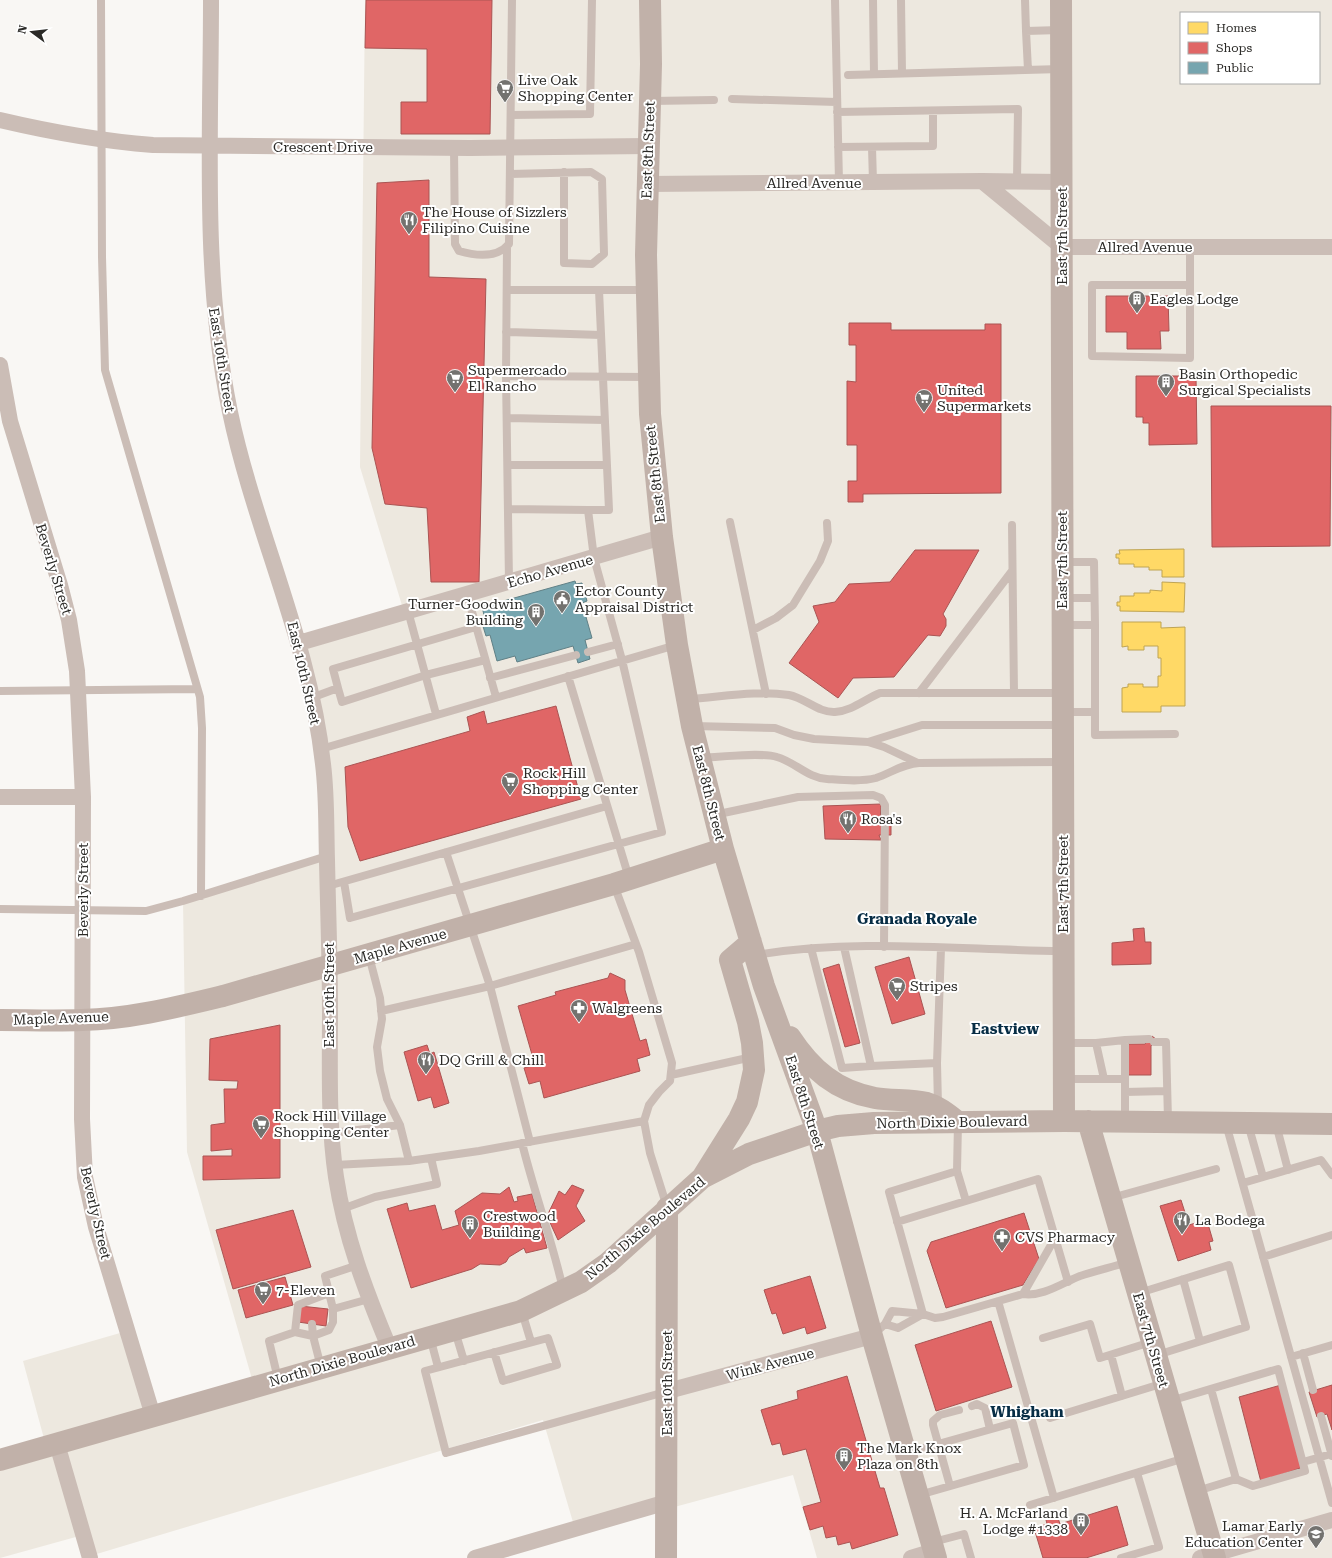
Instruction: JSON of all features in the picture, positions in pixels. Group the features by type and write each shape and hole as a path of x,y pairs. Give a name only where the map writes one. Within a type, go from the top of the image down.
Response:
{"main road":[{"name":"East 8th Street","path":"650,0 650,101 647,184 646,290 648,377 653,463 677,645 692,726 714,815 764,986 817,1131 878,1330 906,1454 934,1550"},
{"name":"East 7th Street","path":"1061,0 1064,1121"},
{"name":"Maple Avenue","path":"0,1020 82,1020 165,1009 223,996 369,956 622,881 724,849"},
{"path":"702,1178 739,1119 747,1102 754,1070 753,1057 748,1022 730,960 753,948"},
{"path":"775,1014 803,1056 832,1083 853,1092 875,1098 927,1103 938,1108 958,1122"},
{"name":"North Dixie Boulevard","path":"0,1460 389,1347 521,1311 564,1292 608,1263 667,1208 702,1178 749,1154 817,1131 838,1126 874,1123 1064,1121 1332,1124"},
{"name":"East 7th Street","path":"1088,1122 1196,1492 1210,1557"},
{"name":"East 10th Street","path":"666,1558 668,1391 667,1208"}],"street":[{"name":"East 10th Street","path":"211,0 211,262 214,312 221,367 231,416 245,471 299,643 321,749 326,803 330,967 330,1070 332,1134 335,1165 342,1209 358,1266 369,1299 389,1347"},
{"name":"Crescent Drive","path":"0,120 52,133 103,141 153,145 211,147 454,148 648,146"},
{"name":"Allred Avenue","path":"647,184 982,181 1062,182"},
{"path":"982,181 1062,247"},
{"name":"Allred Avenue","path":"1062,247 1332,247"},
{"name":"Beverly Street","path":"0,365 10,421 70,620 78,690 83,797 82,1119 85,1177 96,1227 153,1416"},
{"name":"Echo Avenue","path":"299,643 662,538"},
{"path":"0,798 83,797"},
{"name":"Wink Avenue","path":"668,1391 878,1330"},
{"path":"56,1444 90,1558"},
{"path":"475,1558 667,1502"},
{"path":"1210,1557 1332,1520"},
{"path":"912,1558 934,1550"}],"lane":[{"path":"101,0 103,141 102,265 105,370 202,710 201,896"},
{"path":"509,582 506,332 507,246 509,244 510,231 512,0"},
{"path":"511,115 590,114 592,0"},
{"path":"835,0 839,182"},
{"path":"872,0 874,74"},
{"path":"901,0 902,73"},
{"path":"1025,0 1028,70"},
{"path":"1026,31 1061,30"},
{"path":"848,75 1061,69"},
{"path":"732,99 837,102"},
{"path":"650,101 714,100"},
{"path":"837,112 1018,110 1017,182"},
{"path":"838,147 933,146 933,111"},
{"path":"872,147 872,182"},
{"path":"454,148 455,244 459,251 467,254 494,254 507,246"},
{"path":"510,174 564,172 591,172 602,179 604,254 592,264 564,263 564,172"},
{"path":"1190,247 1190,285 1190,358 1092,356 1092,285 1190,285"},
{"path":"507,290 646,290"},
{"path":"508,509 609,510 599,290"},
{"path":"506,332 601,335"},
{"path":"506,376 648,377"},
{"path":"507,418 605,420"},
{"path":"508,465 607,465"},
{"path":"344,882 350,918 662,832 622,660 594,558 588,510"},
{"path":"730,522 766,694"},
{"path":"753,630 776,618 793,605 820,561 828,541 828,523"},
{"path":"1012,525 1014,693"},
{"path":"1062,562 1094,562 1095,735 1175,734"},
{"path":"919,693 1012,571"},
{"path":"467,594 496,697"},
{"path":"1062,598 1094,598"},
{"path":"408,611 436,714"},
{"path":"1062,625 1095,625"},
{"path":"476,627 333,669 338,688 342,702 426,675 485,660"},
{"path":"588,652 618,644"},
{"path":"321,749 436,714 677,645"},
{"path":"490,678 576,655"},
{"path":"568,676 618,845 622,881 636,944 672,1063 670,1081 658,1092 649,1105 644,1121 650,1153 667,1208"},
{"path":"311,698 338,688"},
{"path":"0,691 197,689"},
{"path":"687,699 766,694 790,695 806,700 822,709 834,712 851,709 866,699 880,694 1014,693 1063,710"},
{"path":"868,742 922,725 1063,710 1095,712"},
{"path":"692,726 775,728 794,735 814,739 868,742 884,747 919,763"},
{"path":"700,758 774,756 787,761 816,777 829,779 866,779 877,777 901,766 919,763 1063,762"},
{"path":"714,815 798,797 873,795 881,798 885,805 884,947"},
{"path":"328,886 607,806"},
{"path":"446,852 490,986 526,1142 530,1175 554,1248 564,1292"},
{"path":"0,909 146,911 201,896 327,856"},
{"path":"381,1011 490,986 636,944"},
{"path":"844,947 848,986 860,1033 871,1066"},
{"path":"753,948 884,947 1063,951"},
{"path":"811,948 831,1010 842,1068 937,1063"},
{"path":"938,1108 937,1063 941,948"},
{"path":"369,956 380,998 382,1019 377,1047 380,1072 387,1099 400,1125 409,1161"},
{"path":"1063,1043 1096,1043 1125,1040 1166,1042 1168,1123"},
{"path":"1125,1040 1125,1122"},
{"path":"1096,1043 1104,1079"},
{"path":"671,1075 753,1057"},
{"path":"1063,1079 1125,1079"},
{"path":"1125,1092 1167,1091"},
{"path":"335,1165 409,1161 431,1158 644,1121"},
{"path":"958,1122 957,1171 966,1201"},
{"path":"1226,1124 1319,1458 1330,1490 1332,1504"},
{"path":"1248,1124 1263,1177"},
{"path":"1276,1124 1288,1170"},
{"path":"332,1134 400,1125"},
{"path":"342,1209 375,1197 437,1184 431,1158"},
{"path":"1243,1183 1321,1160 1332,1175"},
{"path":"1110,1198 1216,1169"},
{"path":"922,1314 889,1192 957,1171"},
{"path":"897,1222 1038,1179 1068,1282"},
{"path":"1263,1257 1332,1235"},
{"path":"1023,1294 1055,1238"},
{"path":"878,1330 892,1311 922,1314 935,1318 943,1317 1023,1294 1030,1295 1054,1288 1129,1262"},
{"path":"1044,1338 1090,1324 1100,1358 1200,1341 1246,1327 1229,1265 1138,1293"},
{"path":"278,1380 268,1341 295,1332 312,1336 330,1330 333,1322 333,1309 325,1276 358,1266"},
{"path":"1184,1279 1200,1341"},
{"path":"295,1332 298,1305 312,1298 329,1293"},
{"path":"312,1298 312,1307"},
{"path":"333,1309 369,1299"},
{"path":"998,1301 1054,1498"},
{"path":"521,1311 531,1342"},
{"path":"878,1330 898,1328 922,1314"},
{"path":"312,1324 312,1336 321,1367"},
{"path":"454,1329 464,1360"},
{"path":"429,1336 438,1367"},
{"path":"494,1352 503,1381 557,1365 548,1338 531,1342 438,1367 425,1371 446,1453 668,1391"},
{"path":"1291,1357 1332,1345"},
{"path":"1301,1390 1313,1388 1303,1353"},
{"path":"1111,1355 1122,1396"},
{"path":"1050,1418 1122,1396 1211,1389 1278,1369 1305,1471 1253,1486 1236,1479 1196,1492"},
{"path":"1211,1389 1236,1479"},
{"path":"972,1406 977,1404 985,1408 990,1429"},
{"path":"950,1486 933,1421 940,1415 958,1410"},
{"path":"1303,1462 1332,1455 1321,1418 1310,1424"},
{"path":"906,1454 1012,1423 1024,1465 918,1495"},
{"path":"1030,1505 1186,1458"},
{"path":"1121,1558 1139,1555 1159,1547 1137,1473"},
{"path":"934,1550 964,1534 971,1558"}],"shaded area":[{"path":"365,0 1332,0 1332,1558 817,1558 793,1475 667,1509 575,1529 543,1420 90,1556 83,1535 0,1558 0,1460 46,1446 23,1361 127,1331 153,1416 254,1386 187,1152 183,901 327,859 327,848 299,643 404,612 360,467"}],"building: Homes":[{"path":"1184,549 1184,577 1162,577 1162,570 1149,570 1149,567 1134,567 1134,564 1119,564 1119,558 1116,558 1116,554 1120,554 1119,550"},
{"path":"1162,582 1185,583 1184,612 1120,611 1120,606 1117,606 1117,602 1120,602 1120,596 1134,596 1134,593 1150,593 1150,590 1162,591"},
{"path":"1122,622 1161,622 1161,628 1185,627 1185,706 1161,706 1161,712 1122,712 1122,688 1128,687 1128,684 1143,684 1143,687 1158,687 1158,676 1161,676 1161,658 1158,658 1158,646 1144,646 1144,650 1128,650 1128,646 1122,647"}],"building: Shops":[{"path":"366,0 492,0 490,134 401,134 401,102 427,102 427,49 365,48"},
{"path":"429,180 429,277 486,279 479,582 431,582 427,508 385,504 372,448 377,183"},
{"name":"Eagles Lodge","path":"1106,296 1168,296 1169,331 1160,331 1161,349 1127,349 1127,332 1106,332"},
{"name":"United Supermarkets","path":"849,323 891,323 891,330 985,330 985,324 1001,324 1001,493 863,494 863,502 848,502 848,481 857,481 857,445 847,445 847,381 856,382 856,345 849,345"},
{"name":"Basin Orthopedic Surgical Specialists","path":"1136,376 1196,376 1197,444 1149,445 1149,423 1143,423 1143,417 1136,417"},
{"path":"1211,406 1331,406 1330,546 1212,547"},
{"path":"915,550 979,550 943,614 946,619 946,626 940,636 928,635 894,677 853,678 838,698 789,663 819,622 813,606 835,602 849,584 890,582"},
{"path":"556,706 581,799 360,861 348,827 345,767 470,731 467,717 484,711 487,724"},
{"path":"881,804 880,823 891,823 891,835 879,835 881,840 825,839 823,806"},
{"path":"1144,928 1145,942 1151,942 1151,964 1112,965 1112,943 1134,941 1133,929"},
{"path":"909,957 925,1014 892,1024 875,967"},
{"path":"839,964 860,1043 845,1047 823,969"},
{"name":"Walgreens","path":"610,973 625,980 625,990 640,1041 646,1039 650,1055 637,1059 640,1071 544,1098 540,1081 529,1084 524,1068 535,1065 518,1006 556,995 555,992 608,978"},
{"path":"280,1025 280,1178 203,1180 203,1156 232,1156 232,1149 211,1151 211,1125 225,1123 224,1089 237,1089 238,1081 209,1080 210,1039"},
{"path":"1152,1036 1157,1040 1151,1046 1151,1075 1128,1075 1128,1044 1145,1044"},
{"name":"DQ Grill & Chill","path":"427,1045 430,1054 434,1052 449,1103 434,1108 431,1097 418,1101 404,1052"},
{"path":"572,1185 584,1190 576,1206 585,1221 558,1240 547,1216 559,1191 565,1195"},
{"name":"Crestwood Building","path":"509,1187 514,1202 518,1201 517,1197 532,1194 547,1248 526,1253 524,1248 509,1257 506,1262 500,1265 480,1264 472,1269 411,1288 387,1209 407,1203 409,1211 435,1205 442,1230 459,1225 455,1211 482,1193 500,1194"},
{"path":"1181,1200 1189,1225 1202,1221 1203,1226 1208,1224 1213,1241 1209,1242 1211,1250 1178,1261 1160,1206"},
{"path":"293,1210 311,1267 233,1289 216,1230"},
{"name":"CVS Pharmacy","path":"1024,1213 1039,1259 1023,1285 946,1308 927,1251 931,1242"},
{"path":"810,1276 826,1328 807,1334 805,1327 783,1334 776,1313 772,1314 764,1290"},
{"path":"285,1277 293,1305 246,1318 238,1290"},
{"path":"300,1306 328,1309 326,1326 298,1322"},
{"path":"991,1321 1012,1387 936,1411 915,1345"},
{"name":"The Mark Knox Plaza on 8th","path":"847,1376 880,1488 884,1488 898,1535 852,1549 850,1542 838,1545 836,1536 826,1538 823,1526 810,1530 803,1507 821,1502 806,1449 783,1455 780,1443 772,1445 761,1410 798,1399 797,1391"},
{"path":"1281,1385 1303,1467 1261,1482 1239,1397"},
{"path":"1332,1385 1332,1430 1327,1414 1317,1417 1309,1392"},
{"name":"H. A. McFarland Lodge #1338","path":"1117,1506 1128,1545 1086,1558 1043,1558 1034,1528 1047,1524 1045,1516 1056,1512 1060,1524"}],"building: Public":[{"name":"Turner-Goodwin Building","path":"575,581 576,584 582,583 587,601 582,603 592,638 585,640 590,659 578,663 573,646 517,662 515,656 497,661 490,635 486,636 481,620 485,619 482,607"}],"place":[{"name":"Live Oak Shopping Center","path":"505,103"},
{"name":"The House of Sizzlers Filipino Cuisine","path":"409,235"},
{"name":"Eagles Lodge","path":"1137,314"},
{"name":"Supermercado El Rancho","path":"455,393"},
{"name":"Basin Orthopedic Surgical Specialists","path":"1166,397"},
{"name":"United Supermarkets","path":"924,413"},
{"name":"Ector County Appraisal District","path":"562,614"},
{"name":"Turner-Goodwin Building","path":"536,627"},
{"name":"Rock Hill Shopping Center","path":"510,796"},
{"name":"Rosa's","path":"848,834"},
{"name":"Stripes","path":"897,1001"},
{"name":"Walgreens","path":"579,1023"},
{"name":"DQ Grill & Chill","path":"426,1075"},
{"name":"Rock Hill Village Shopping Center","path":"261,1139"},
{"name":"La Bodega","path":"1182,1235"},
{"name":"Crestwood Building","path":"470,1239"},
{"name":"CVS Pharmacy","path":"1002,1252"},
{"name":"7-Eleven","path":"263,1305"},
{"name":"The Mark Knox Plaza on 8th","path":"844,1471"},
{"name":"H. A. McFarland Lodge #1338","path":"1081,1536"},
{"name":"Lamar Early Education Center","path":"1316,1549"}],"district":[{"name":"Granada Royale","path":"917,919"},
{"name":"Eastview","path":"1005,1029"},
{"name":"Whigham","path":"1027,1412"}]}
